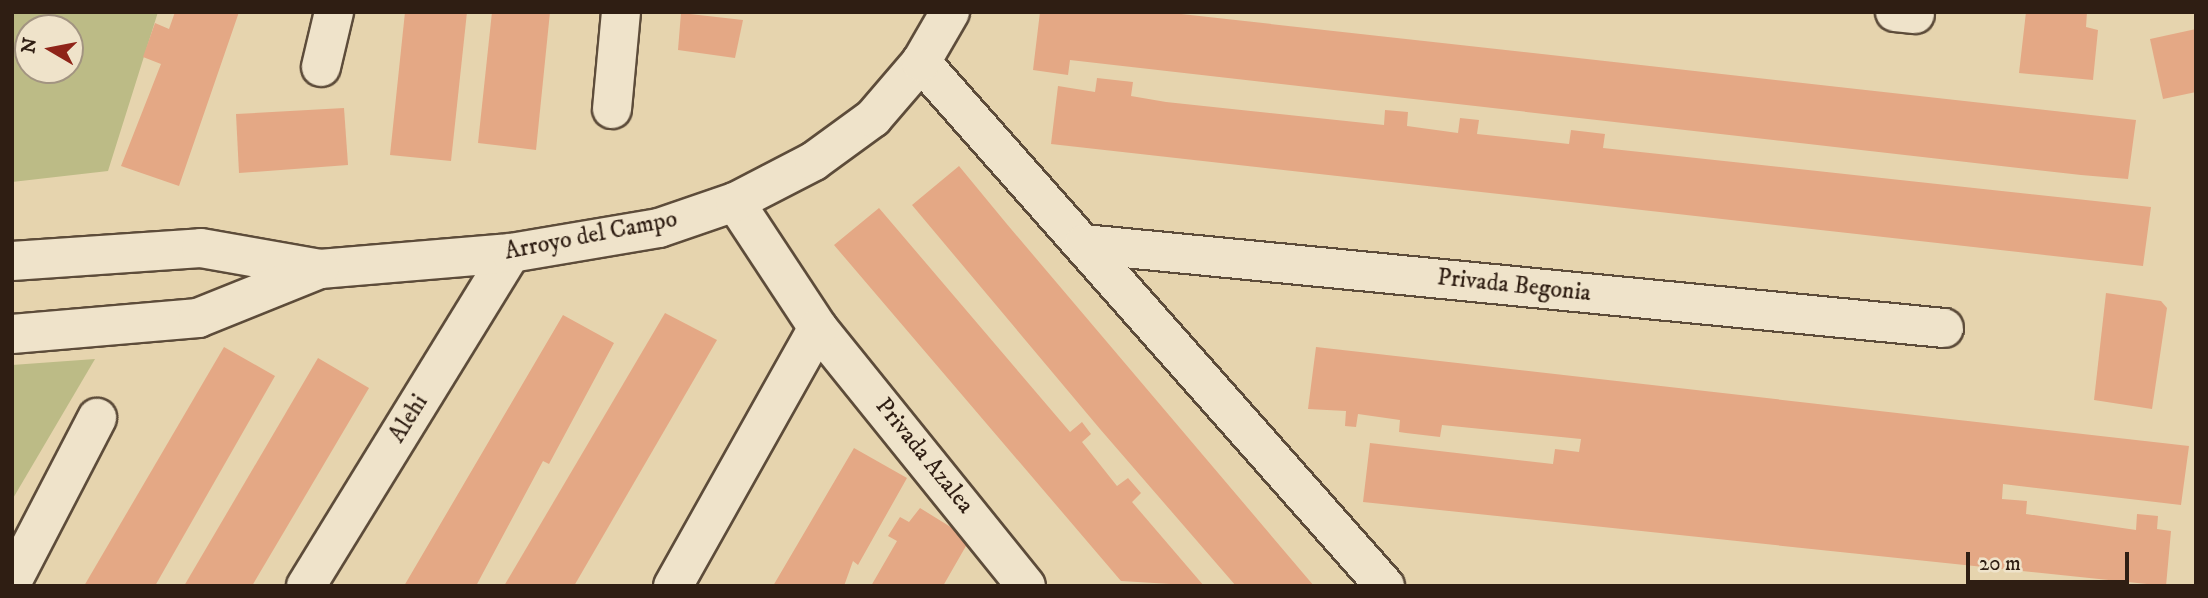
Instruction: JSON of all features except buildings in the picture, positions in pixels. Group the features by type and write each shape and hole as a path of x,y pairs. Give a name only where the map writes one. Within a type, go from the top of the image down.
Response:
{"street":[{"path":"321,67 334,12"},
{"path":"612,110 621,12"},
{"name":"Arroyo del Campo","path":"12,261 201,248 320,269 511,253 659,228 735,202 814,161 873,118 921,62 950,12"},
{"path":"921,62 1385,586"},
{"name":"Privada Azalea","path":"735,202 818,328 1026,586"},
{"name":"Privada Begonia","path":"1084,244 1944,328"},
{"name":"Alehi","path":"306,586 511,253"},
{"name":"Arroyo del Campo","path":"12,334 198,318 320,269"},
{"path":"673,586 818,328"},
{"path":"12,582 97,418"}],"shaded area":[{"path":"12,12 158,12 108,171 12,182"},
{"path":"95,359 12,500 12,365"}]}
